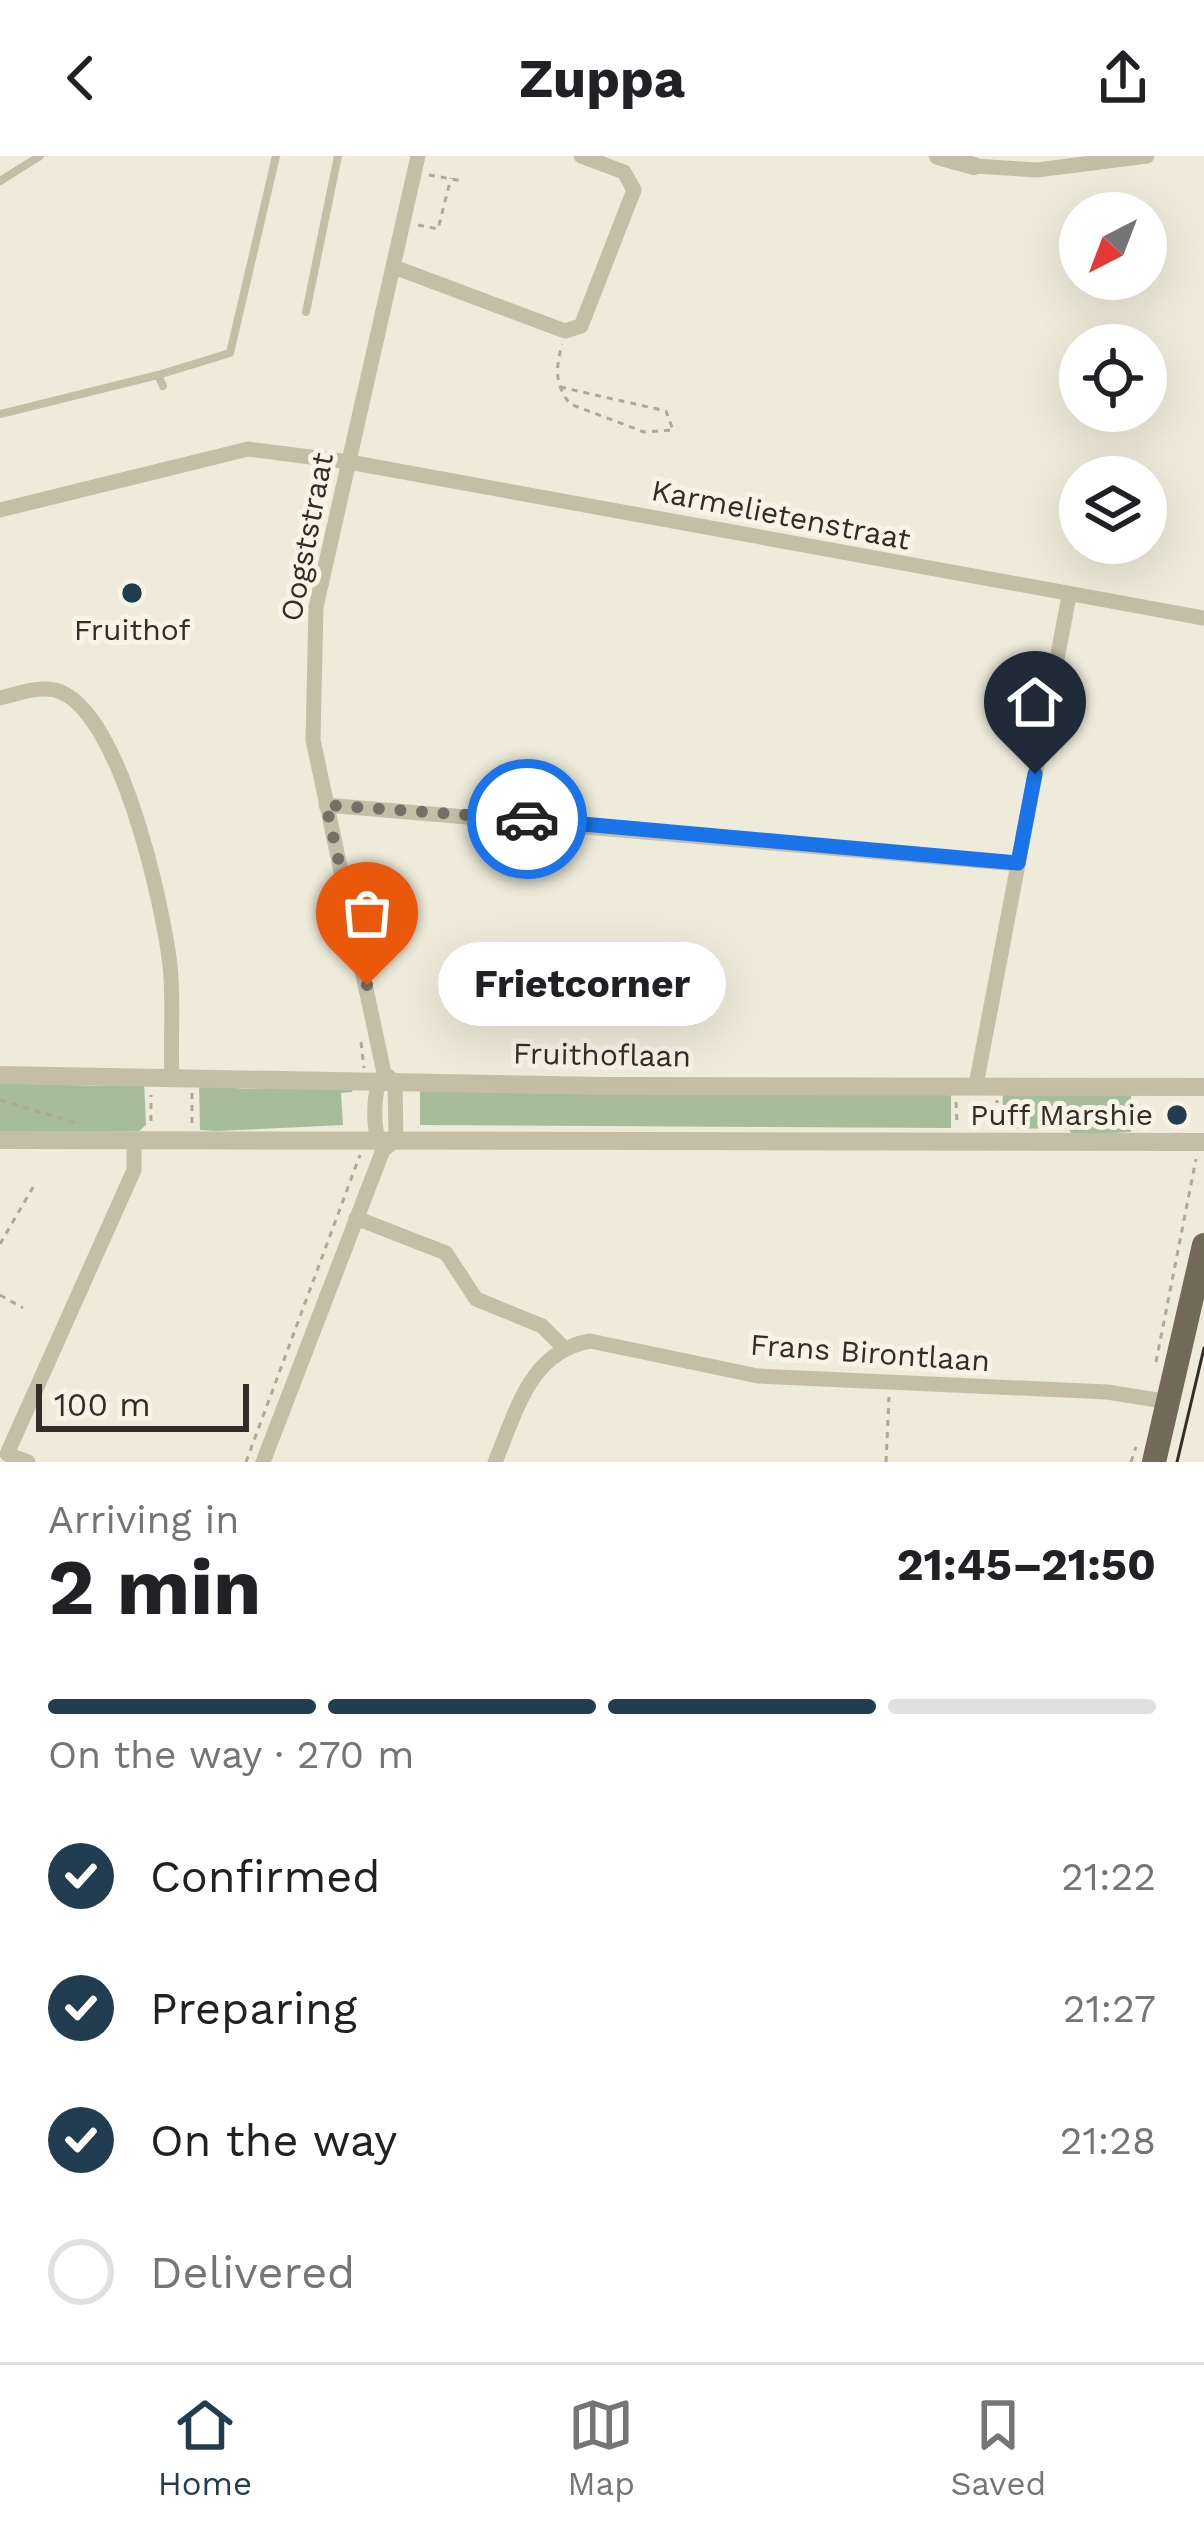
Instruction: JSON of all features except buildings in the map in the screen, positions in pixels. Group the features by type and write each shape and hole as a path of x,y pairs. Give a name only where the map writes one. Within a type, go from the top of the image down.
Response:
{"main road":[{"path":"1154,1462 1160,1400 1204,1245"}],"street":[{"name":"Oogststraat","path":"379,1142 380,1080 313,740 311,674 316,607 418,156"},
{"path":"394,267 565,331 587,319 634,190 624,172 581,156"},
{"path":"938,156 974,166 1037,170 1147,156"},
{"name":"Karmelietenstraat","path":"0,510 248,449 349,462 1204,618"},
{"path":"976,1085 1069,596"},
{"path":"0,698 42,688 67,695 87,714 127,787 169,956 172,1078"},
{"path":"326,805 1018,863"},
{"name":"Fruithoflaan","path":"0,1075 1204,1087"},
{"path":"28,1462 7,1454 134,1170 142,1137"},
{"path":"0,1140 1202,1142"},
{"path":"263,1462 356,1218 379,1142"},
{"path":"356,1218 446,1253 476,1299 542,1326 562,1346 535,1370 495,1462"},
{"name":"Frans Birontlaan","path":"562,1346 590,1341 758,1376 1160,1400"}],"lane":[{"path":"0,181 40,156"},
{"path":"0,414 230,353 276,156"},
{"path":"306,312 338,156"},
{"path":"158,375 163,386"}],"path":[{"path":"415,175 463,181"},
{"path":"405,221 438,230 450,182"},
{"path":"560,387 669,413 673,430 644,431 570,404 560,387 556,372 565,331"},
{"path":"628,422 633,403"},
{"path":"358,1024 380,1080"},
{"path":"142,1137 151,1089 172,1078 192,1088 192,1133"},
{"path":"246,1462 360,1162 379,1142"},
{"path":"1160,1400 1202,1142"},
{"path":"0,1244 35,1182"},
{"path":"0,1295 23,1308"},
{"path":"886,1462 889,1383"}],"green space":[{"path":"144,1081 146,1125 139,1131 0,1135 0,1083 100,1086"},
{"path":"199,1082 243,1089 354,1084 352,1092 341,1093 343,1125 217,1131 200,1130"},
{"path":"1003,1089 1131,1095 1131,1132 1073,1135 1068,1129 1002,1128"},
{"path":"951,1090 951,1128 420,1125 420,1091"}],"tram line":[{"path":"1177,1462 1204,1348"}],"way so far":[{"path":"367,985 326,805 527,819"}],"place":[{"name":"Fruithof","path":"132,593"},
{"name":"Frietcorner","path":"367,985"},
{"name":"Puff Marshie","path":"1177,1115"}],"route":[{"path":"527,819 1018,863 1035,774"}]}
